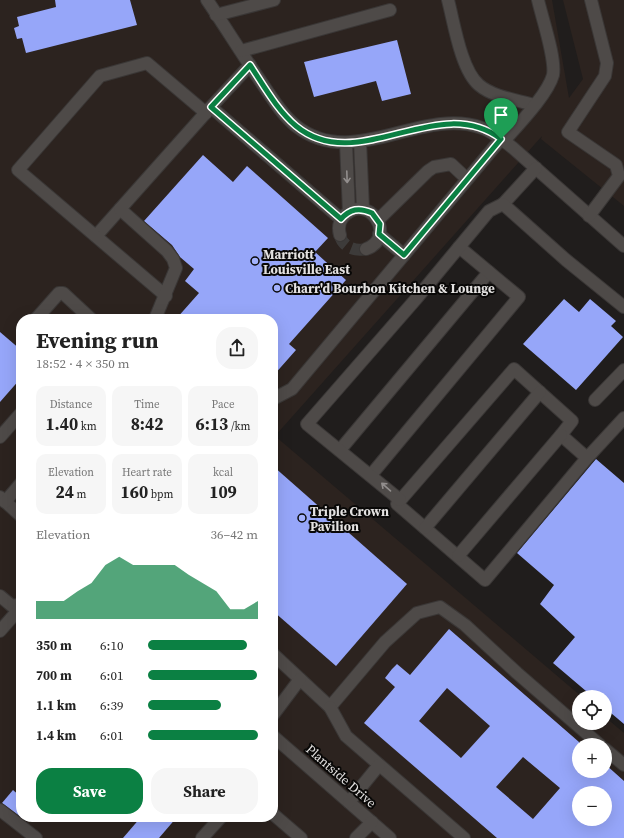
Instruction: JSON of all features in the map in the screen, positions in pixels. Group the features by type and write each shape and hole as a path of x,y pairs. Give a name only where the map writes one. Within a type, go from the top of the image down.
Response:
{"street":[{"path":"207,0 274,102 297,127 326,141 346,143 360,142 426,126 450,123 482,128 503,140 624,246"},
{"path":"216,14 252,3 274,0"},
{"path":"448,0 462,56 479,85 494,93 534,105"},
{"path":"278,396 292,389 467,179 534,105 547,88 553,74 552,59 538,0"},
{"path":"589,216 622,173 616,165 568,132 605,76 607,63 591,0"},
{"path":"241,51 390,10"},
{"path":"166,296 18,170 100,76 147,63 345,216"},
{"path":"96,236 250,65"},
{"path":"360,142 363,209"},
{"path":"340,234 339,225 345,216 346,143"},
{"path":"378,220 434,167 451,164 467,179"},
{"path":"400,500 307,424 489,211 503,204 536,168"},
{"path":"503,204 566,260 624,307"},
{"path":"120,208 167,251 173,259 176,268 161,314"},
{"path":"345,216 363,209 372,213 378,220 379,234 374,244 366,249"},
{"path":"379,234 404,255"},
{"path":"371,475 519,297 459,247"},
{"path":"340,450 489,272"},
{"path":"40,314 59,293 63,293 86,314"},
{"path":"458,556 572,421 514,369 397,504 486,580 588,458 624,418"},
{"path":"595,400 624,370"},
{"path":"425,528 540,392"},
{"path":"0,437 16,419"},
{"path":"561,435 588,458"},
{"path":"16,487 2,500 16,512"},
{"path":"0,596 12,606 16,606"},
{"path":"330,707 385,642 417,613 440,607 465,625 517,673 592,738"},
{"path":"0,631 16,612"},
{"path":"278,659 330,707 346,736 464,838"},
{"path":"278,708 300,679"},
{"name":"Plantside Drive","path":"278,740 390,838"},
{"path":"612,755 624,765"},
{"path":"349,802 379,765"},
{"path":"0,810 36,838"},
{"path":"278,818 301,838"},
{"path":"202,838 216,822"},
{"path":"356,838 372,822"}],"shaded area":[{"path":"0,0 552,0 569,98 583,79 563,0 624,0 624,206 541,139 542,136 278,433 278,314 16,314 16,822 278,822 278,439 574,690 572,690 572,730 612,730 612,723 624,733 624,838 0,838"}],"building":[{"path":"55,0 130,0 137,25 26,53 22,38 17,39 14,28 19,26 17,17 56,7"},
{"path":"397,40 411,94 382,101 376,81 314,97 304,62"},
{"name":"Marriott Louisville East","path":"203,155 233,182 247,166 328,238 315,252 346,280 289,344 296,350 278,370 278,314 180,314 199,293 185,281 194,269 180,257 172,245 144,221"},
{"path":"564,299 579,312 590,299 616,321 611,326 623,337 576,390 523,344"},
{"path":"0,332 16,346 16,384 0,402"},
{"path":"596,459 624,483 624,724 612,714 612,690 585,690 553,663 575,637 540,604 554,585 517,553"},
{"name":"Triple Crown Pavilion","path":"278,470 407,584 336,666 278,615"},
{"path":"449,629 574,738 572,738 572,778 612,778 612,770 624,781 624,838 497,838 364,723 395,687 385,678 397,664 410,675","holes":["447,688 490,726 461,758 419,721","523,757 560,788 533,819 496,787"]},
{"path":"13,790 16,793 16,813 2,803"},
{"path":"137,822 173,822 159,838 123,838"}],"tunnel":[{"path":"340,235 343,242 349,247 357,250 366,249"}],"place":[{"name":"Marriott Louisville East","path":"255,261"},
{"name":"Charr'd Bourbon Kitchen & Lounge","path":"277,288"},
{"name":"Triple Crown Pavilion","path":"302,518"}],"route":[{"path":"250,65 274,102 288,119 304,132 326,141 353,143 426,126 450,123 482,128 501,139 404,255 379,234 380,224 372,213 358,209 349,212 341,219 211,107 250,65"}]}
